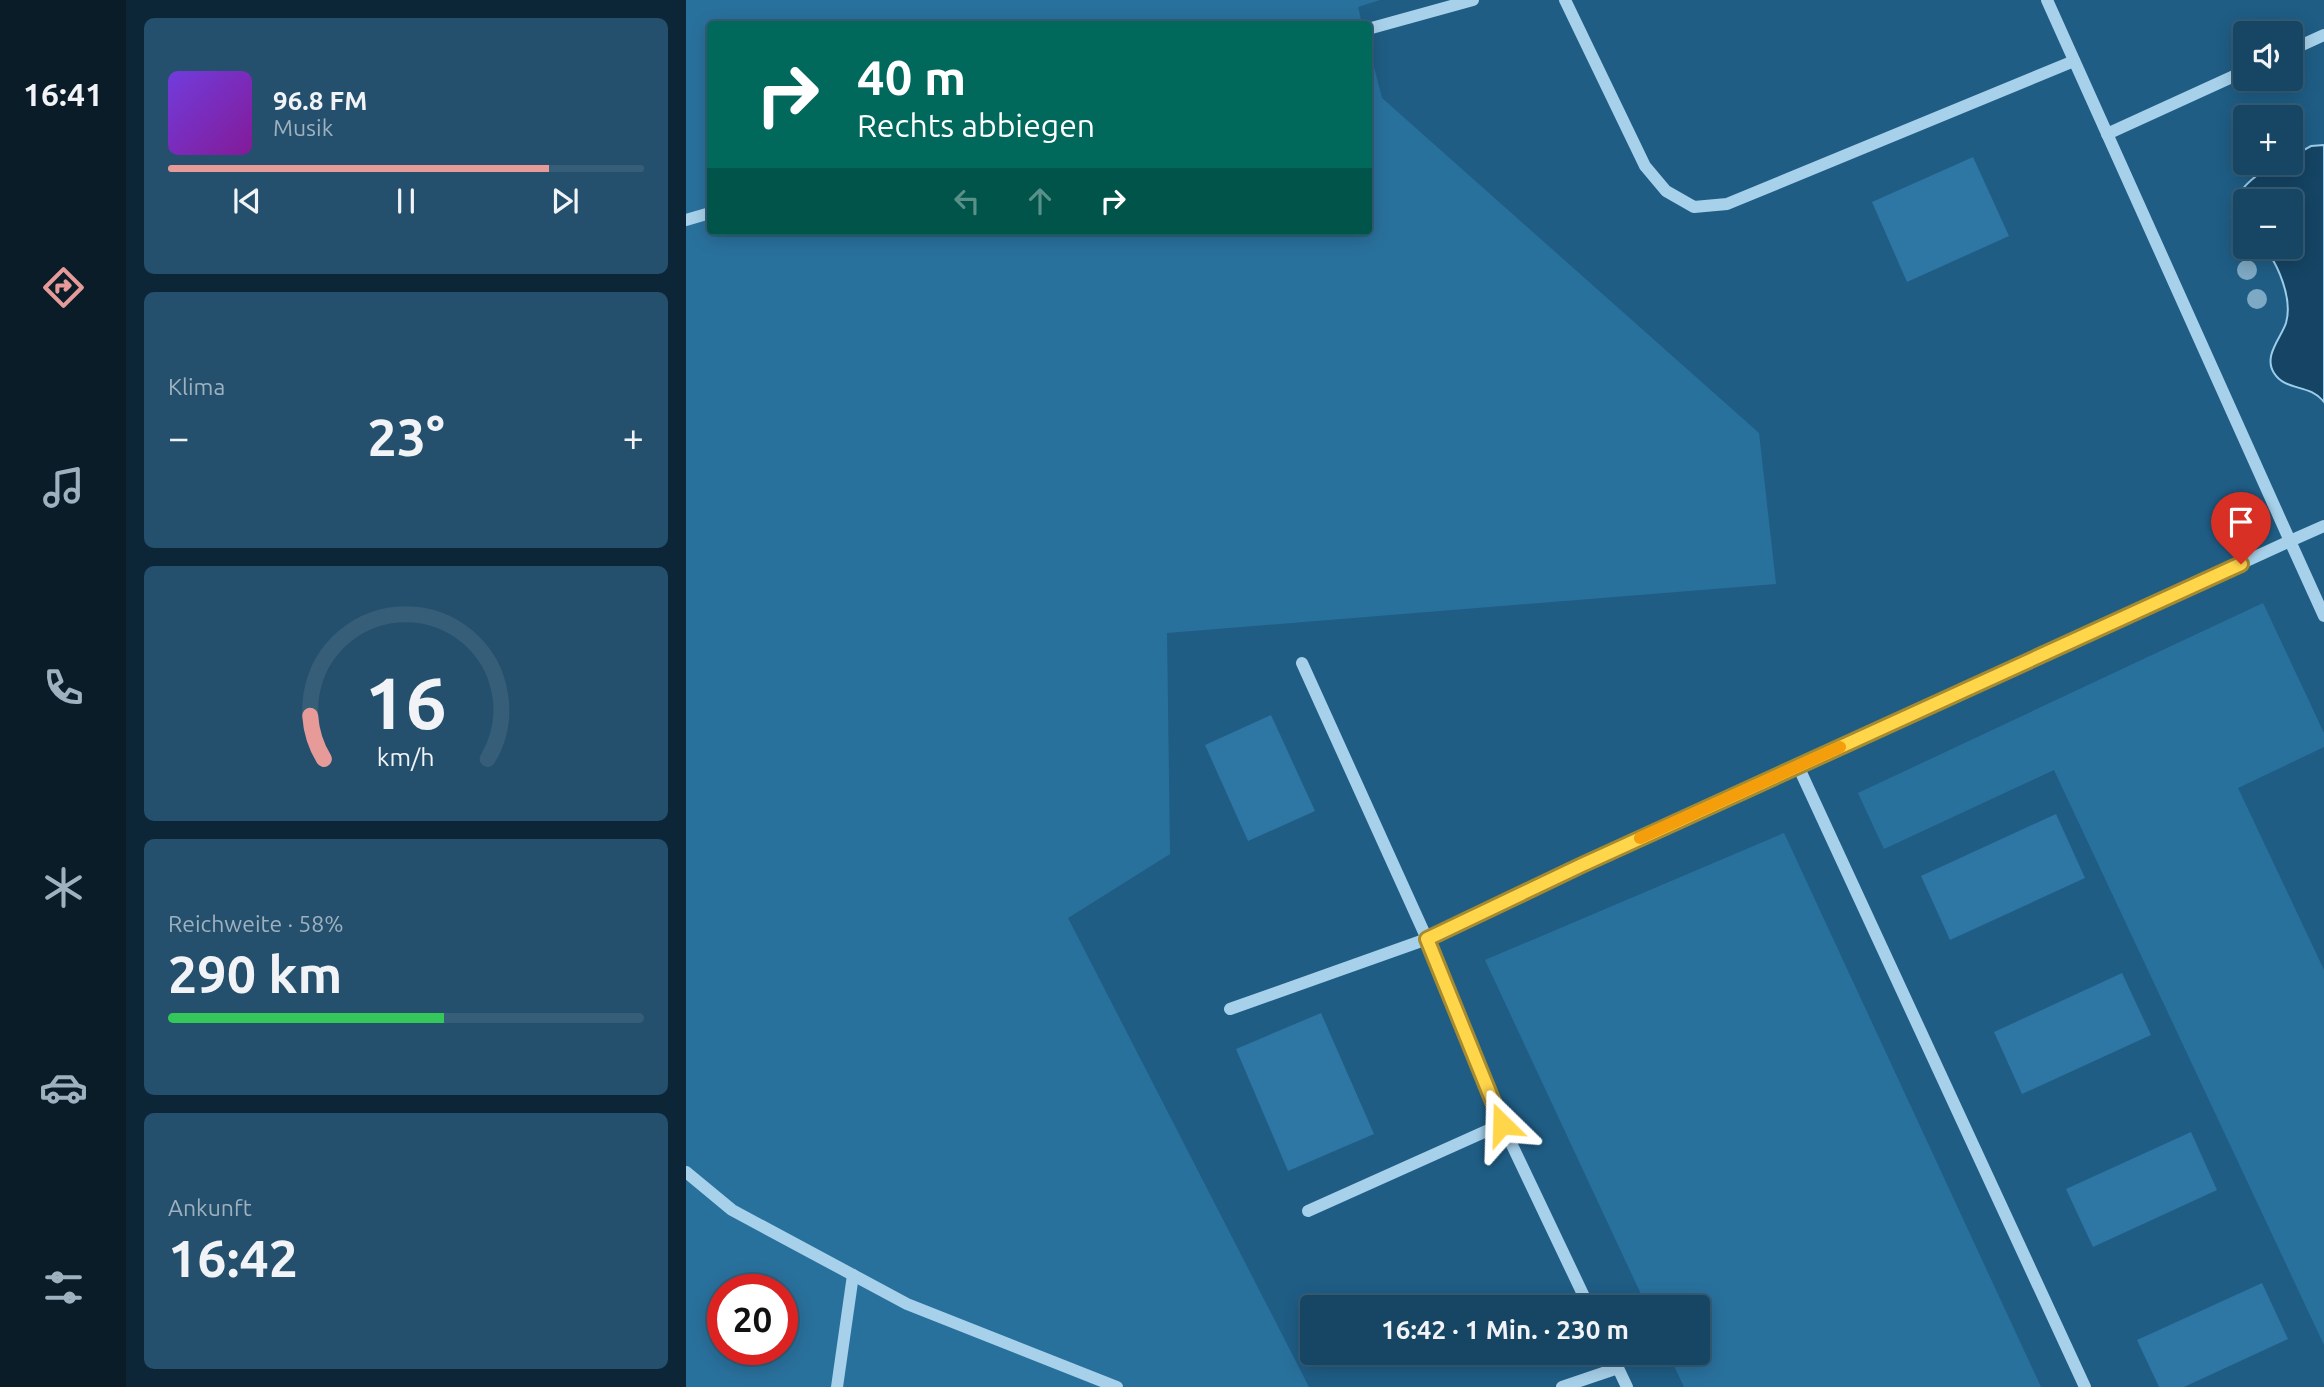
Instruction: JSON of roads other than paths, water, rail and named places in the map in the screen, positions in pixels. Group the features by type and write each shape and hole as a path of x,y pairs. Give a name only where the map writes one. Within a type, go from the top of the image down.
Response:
{"lane":[{"path":"1372,28 1473,0"},
{"path":"1565,0 1645,166 1667,191 1694,206 1727,204 2074,61"},
{"path":"2047,0 2324,616"},
{"path":"2303,45 2324,35"},
{"path":"2107,134 2233,76"},
{"path":"686,220 707,214"},
{"path":"1230,1009 1427,939 1582,865 2324,526"},
{"path":"1302,663 1427,939 1502,1124 1583,1295"},
{"path":"1798,766 2085,1387"},
{"path":"1308,1211 1502,1124"},
{"path":"686,1172 732,1210 906,1304 1118,1387"},
{"path":"837,1387 853,1275"},
{"path":"1616,1365 1627,1387"},
{"path":"1562,1387 1618,1368"}]}
